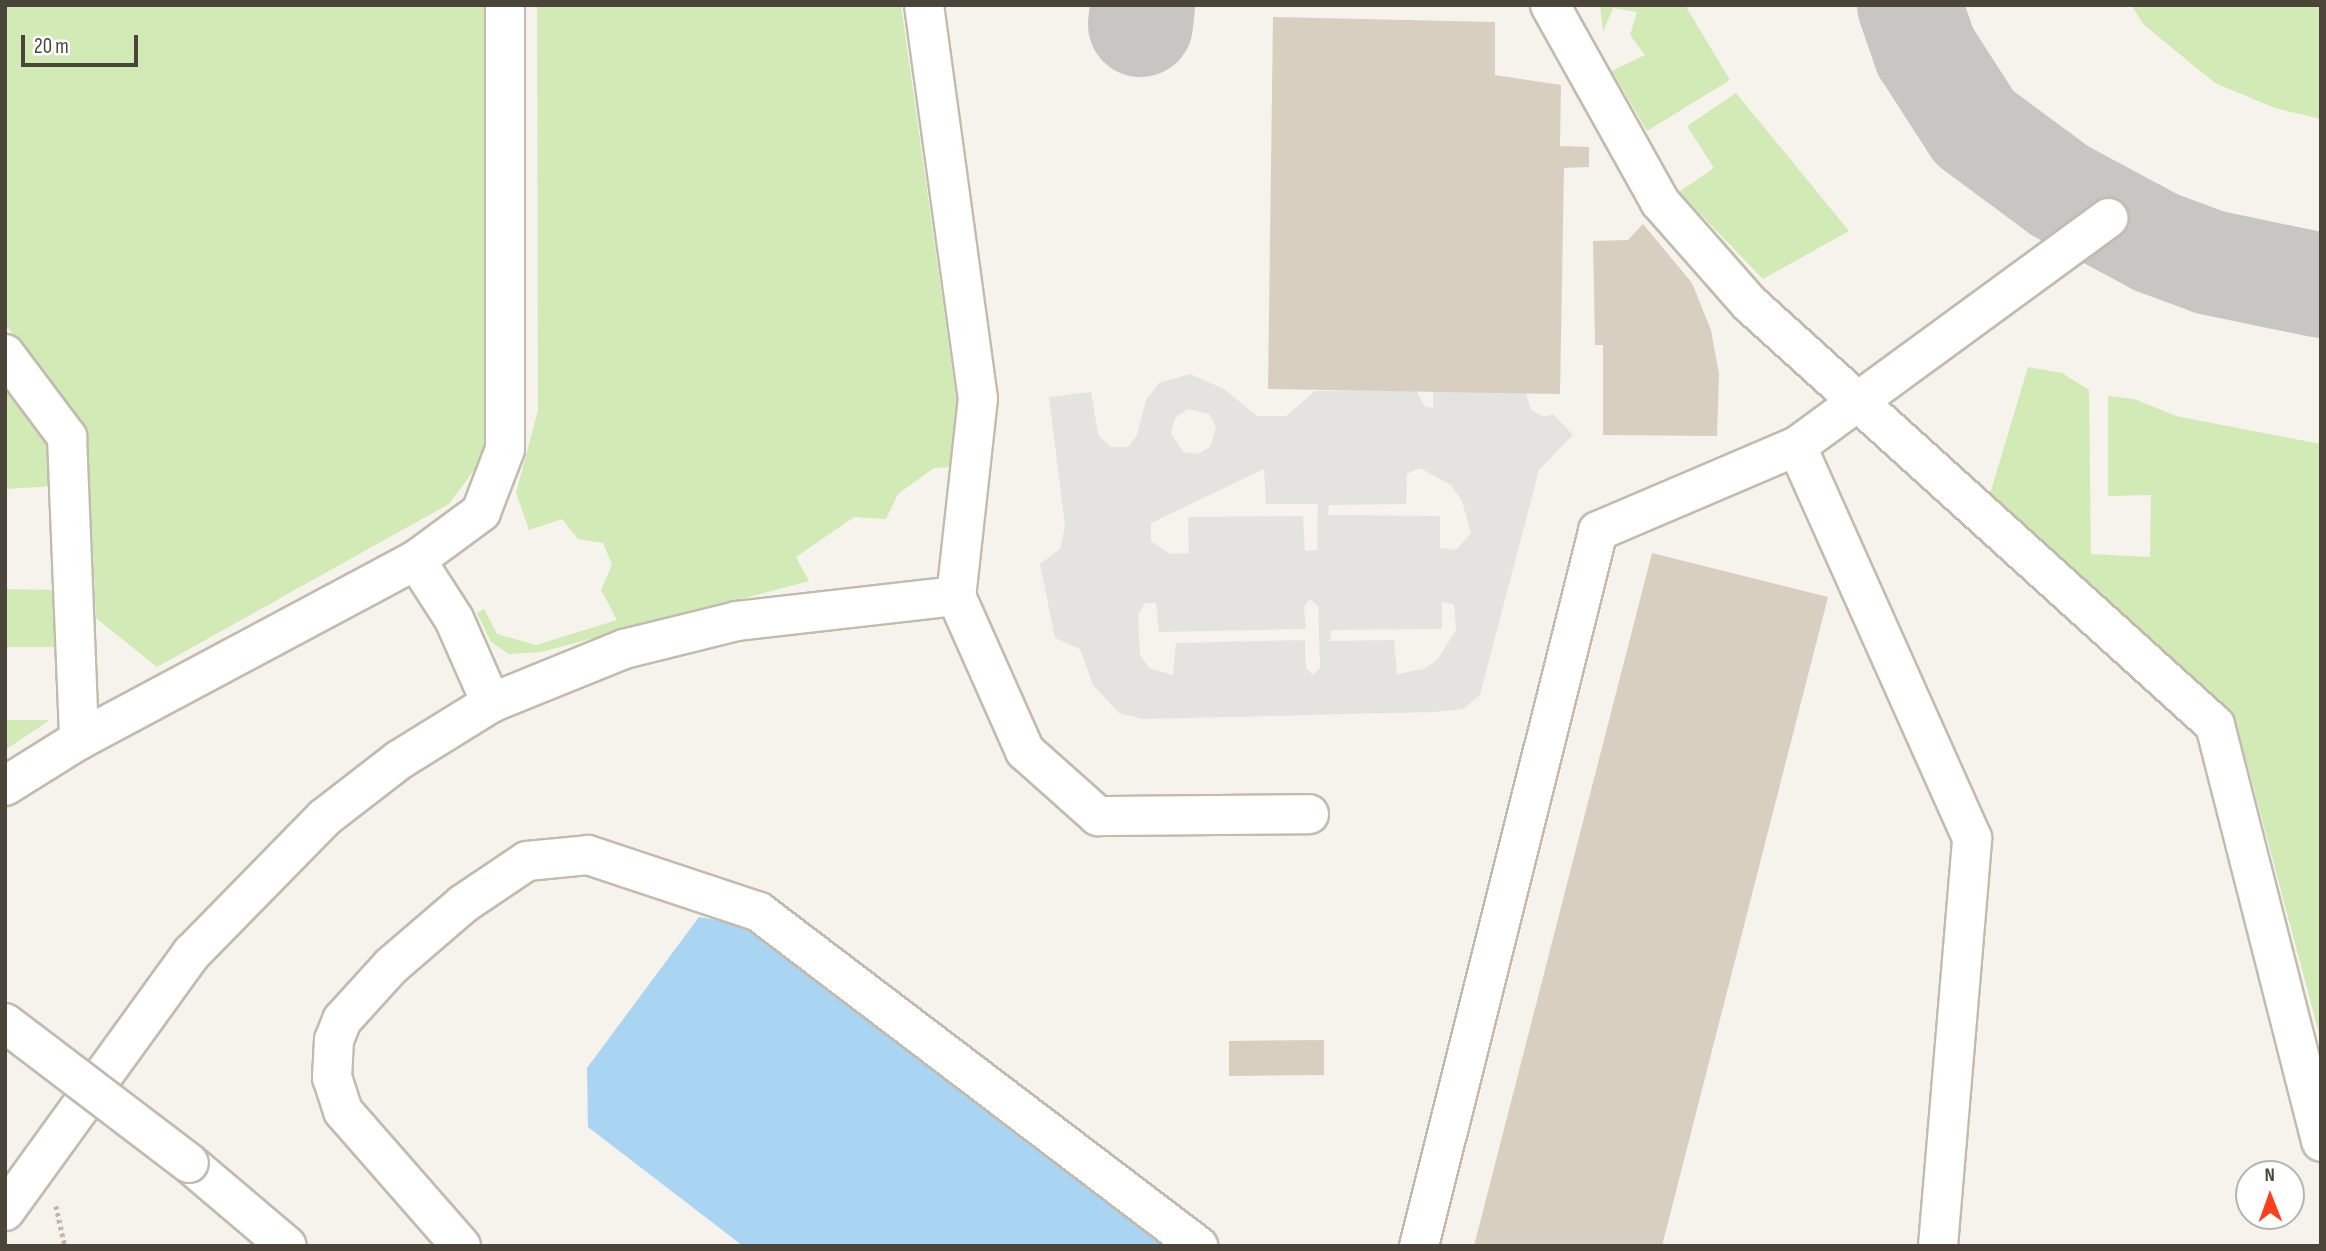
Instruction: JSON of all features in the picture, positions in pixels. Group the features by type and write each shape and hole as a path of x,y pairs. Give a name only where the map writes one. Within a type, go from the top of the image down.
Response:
{"lane":[{"path":"5,786 79,740 416,559 481,512 505,449 505,5"},
{"path":"924,5 978,398 956,596 1025,751 1098,817 1309,814"},
{"path":"1550,5 1660,202 1750,304 2214,725 2321,1142"},
{"path":"1419,1246 1598,531 1797,446 2108,218"},
{"path":"5,354 67,437 79,740"},
{"path":"1797,446 1972,838 1938,1246"},
{"path":"416,559 454,620 491,703"},
{"path":"5,1211 192,953 324,818 399,760 491,703 624,649 737,621 956,596"},
{"path":"461,1246 343,1111 332,1079 334,1040 342,1020 391,965 463,904 527,861 588,855 759,912 1198,1246"},
{"path":"5,1023 189,1163 287,1246"}],"green space":[{"path":"5,5 494,5 495,403 482,459 449,504 157,667 96,618 87,429 5,324"},
{"path":"537,5 901,5 962,439 953,467 934,468 898,494 886,519 854,517 796,557 809,581 541,652 509,654 491,642 477,613 484,609 497,634 536,645 617,620 601,590 612,565 603,543 578,539 562,519 529,530 516,493 538,410"},
{"path":"1600,5 1685,5 1730,80 1647,131 1612,71 1645,55 1630,35 1637,12 1613,8 1603,32"},
{"path":"2131,5 2321,5 2321,119 2275,108 2215,83 2144,25"},
{"path":"1736,93 1849,231 1763,279 1679,192 1714,168 1687,126"},
{"path":"2028,367 2062,373 2089,390 2091,554 2150,557 2151,495 2108,496 2108,396 2134,399 2176,416 2321,444 2321,1041 2246,759 2217,702 1990,494"},
{"path":"5,372 46,436 54,486 5,489"},
{"path":"5,589 59,590 61,647 5,647"},
{"path":"5,720 50,720 5,750"}],"shaded area":[{"path":"1190,374 1224,389 1257,416 1286,416 1315,391 1416,390 1425,407 1433,408 1433,390 1525,389 1531,410 1544,417 1553,414 1573,435 1539,470 1480,695 1463,709 1434,712 1143,719 1119,713 1093,685 1080,649 1055,638 1040,564 1060,549 1065,526 1049,397 1091,392 1098,434 1110,447 1128,447 1137,435 1146,400 1159,383","holes":["1188,409 1209,414 1216,427 1210,447 1198,454 1183,452 1171,433 1175,418","1420,468 1451,485 1462,501 1471,533 1456,550 1440,548 1440,516 1328,515 1329,505 1406,504 1407,474","1264,469 1266,504 1318,504 1317,550 1305,551 1303,516 1188,517 1189,553 1170,554 1151,541 1151,523","1310,599 1318,606 1320,668 1313,675 1306,668 1305,640 1176,643 1173,675 1149,668 1140,654 1138,615 1145,603 1156,603 1159,632 1306,629 1304,607","1442,602 1454,604 1456,630 1438,659 1424,669 1397,674 1394,640 1330,641 1331,630 1442,629"]}],"water":[{"path":"699,917 760,927 1177,1246 743,1246 588,1127 587,1068"}],"building":[{"path":"1273,17 1495,22 1495,75 1561,85 1560,146 1589,147 1589,167 1564,168 1560,394 1268,389"},
{"path":"1643,224 1692,283 1711,330 1719,374 1717,436 1603,435 1603,345 1595,345 1593,241 1628,240"},
{"path":"1652,553 1828,597 1662,1246 1474,1246"},
{"path":"1324,1040 1324,1075 1229,1076 1229,1041"}],"taxiway":[{"path":"1140,24 1142,5"},
{"path":"1909,5 1925,51 1974,127 2059,190 2156,242 2210,262 2321,285"}]}
